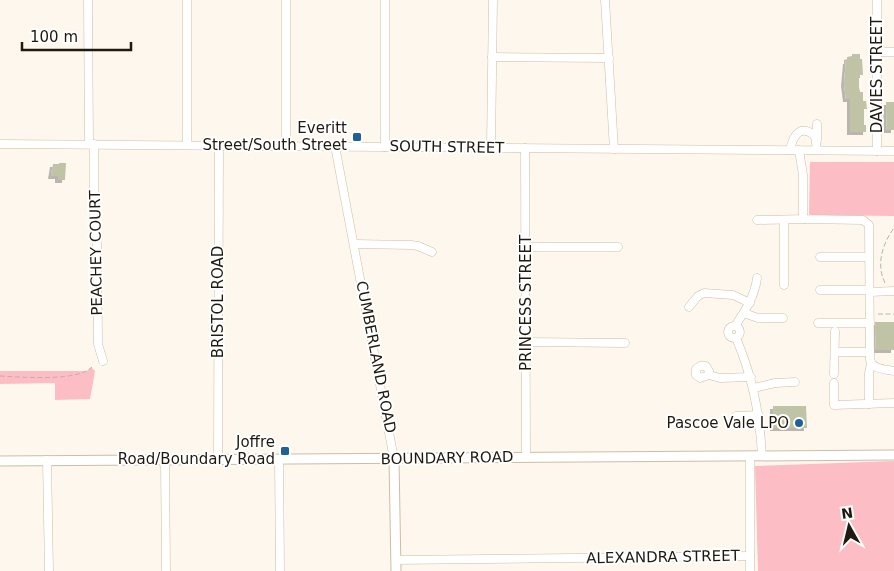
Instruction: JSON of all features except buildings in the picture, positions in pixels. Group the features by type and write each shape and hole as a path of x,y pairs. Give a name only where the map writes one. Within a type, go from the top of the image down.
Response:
{"main road":[{"name":"BOUNDARY ROAD","path":"0,461 894,455"},
{"name":"CUMBERLAND ROAD","path":"394,458 396,571"}],"street":[{"name":"PEACHEY COURT","path":"88,0 98,344 103,361"},
{"path":"187,0 188,145"},
{"path":"286,0 286,146"},
{"path":"385,0 386,146"},
{"path":"492,147 493,0"},
{"path":"605,0 614,149"},
{"name":"DAVIES STREET","path":"877,0 877,151"},
{"path":"877,52 894,52"},
{"path":"492,57 609,58"},
{"path":"817,124 817,150"},
{"path":"805,219 803,216 803,175 793,139 797,133 810,132 816,136 817,140"},
{"name":"SOUTH STREET","path":"0,144 894,151"},
{"name":"BRISTOL ROAD","path":"218,459 219,145"},
{"name":"CUMBERLAND ROAD","path":"335,146 394,458"},
{"name":"PRINCESS STREET","path":"525,148 526,457"},
{"path":"756,220 862,220 868,223 870,352 872,364 869,373 869,404"},
{"path":"784,221 784,285"},
{"path":"355,244 411,245 432,252"},
{"path":"526,247 618,247"},
{"path":"820,257 870,257"},
{"path":"757,278 750,303 735,326 740,332 736,338 754,388 759,416 762,456"},
{"path":"820,290 891,291"},
{"path":"689,307 698,296 704,293 733,295 750,303"},
{"path":"744,313 758,318 783,318"},
{"path":"818,323 870,323"},
{"path":"836,331 834,405 894,403"},
{"path":"526,342 625,343"},
{"path":"835,352 870,352"},
{"path":"872,364 878,368 894,371"},
{"path":"709,375 720,378 751,377"},
{"path":"754,388 775,383 795,382"},
{"path":"736,416 759,416"},
{"path":"750,456 750,571"},
{"path":"279,459 280,571"},
{"path":"48,460 49,571"},
{"path":"165,460 166,571"},
{"name":"ALEXANDRA STREET","path":"396,560 750,556"}],"path":[{"path":"891,291 881,273 880,265 883,248 894,228"},
{"path":"870,314 894,314"},
{"path":"0,376 37,378 68,376 85,373 92,368"},
{"path":"285,444 285,451"}],"shaded area":[{"path":"810,162 894,162 894,216 809,214"},
{"path":"91,367 95,371 90,399 55,400 55,383 0,384 0,371 87,371"},
{"path":"894,461 894,571 758,571 755,466"}],"place":[{"name":"Everitt Street/South Street","path":"357,137"},
{"name":"Pascoe Vale LPO","path":"799,423"},
{"name":"Joffre Road/Boundary Road","path":"285,451"}]}
